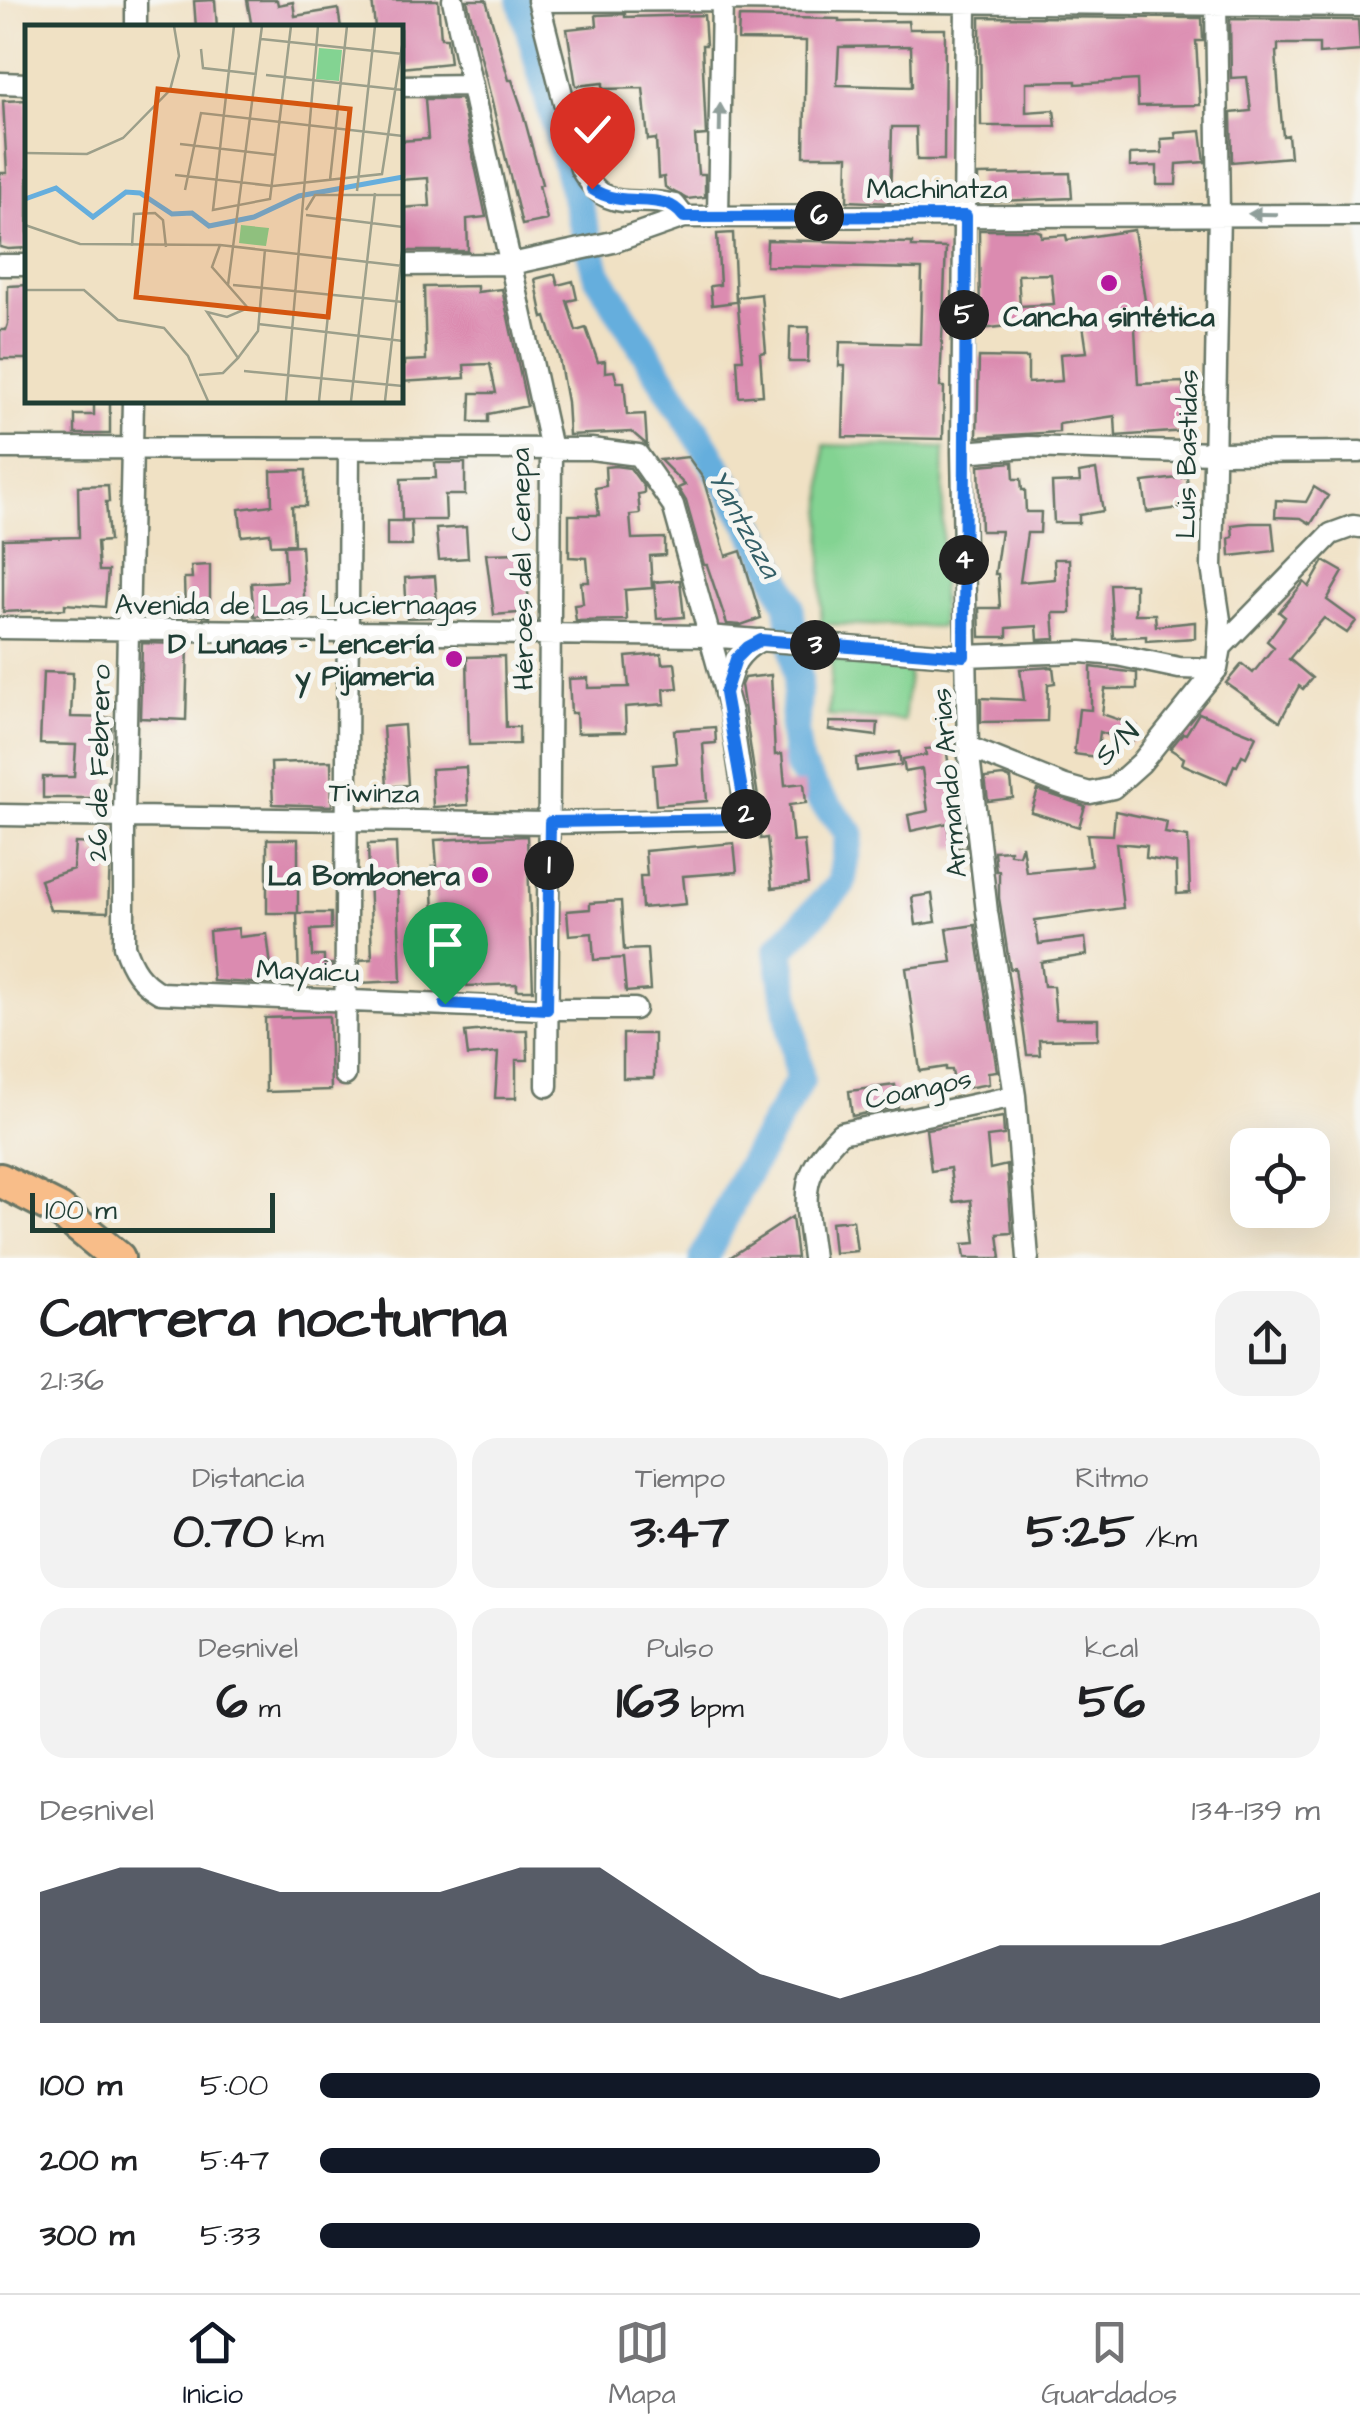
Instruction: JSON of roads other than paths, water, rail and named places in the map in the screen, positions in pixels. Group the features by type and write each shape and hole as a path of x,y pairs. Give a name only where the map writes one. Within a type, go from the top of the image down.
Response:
{"highway":[{"path":"0,1180 59,1210 118,1258"}],"street":[{"name":"Héroes del Cenepa","path":"453,0 551,449 547,1086"},
{"path":"718,215 722,0"},
{"path":"684,217 676,205 610,200 592,189 581,168 538,1 1360,6"},
{"name":"Armando Arias","path":"966,2 962,452 968,747 1014,1096 1028,1258"},
{"name":"Luis Bastidas","path":"1216,3 1219,214 1212,567 1220,620 1217,669"},
{"path":"0,83 25,84"},
{"path":"402,86 472,85"},
{"name":"Machinatza","path":"402,265 510,264 614,242 684,217 718,215 1360,215"},
{"name":"26 de Febrero","path":"124,946 133,402"},
{"path":"962,452 1030,447 1212,453 1360,452"},
{"path":"0,448 551,449 638,454 673,505 725,693"},
{"path":"345,1075 349,450"},
{"path":"964,656 1081,652 1178,668 1217,669 1222,647 1331,534 1360,527"},
{"name":"Avenida de Las Luciernagas","path":"0,628 707,636 964,656"},
{"path":"725,693 736,659 748,647 766,640"},
{"name":"S/N","path":"968,747 1065,786 1090,792 1113,788 1141,764 1217,669"},
{"name":"Tiwinza","path":"0,815 550,822 747,819 725,693"},
{"name":"Mayaicu","path":"124,946 129,964 145,985 160,993 636,1009"},
{"name":"Coangos","path":"813,1258 804,1188 824,1149 841,1133 1014,1096"}],"waterway":[{"name":"Yantzaza","path":"522,0 597,274 765,550 789,605 798,680 794,733 799,766 850,833 841,884 779,950 800,1080 744,1177 704,1258"}],"place":[{"name":"Cancha sintética","path":"1109,283"},
{"name":"D Lunaas - Lencería y Pijameria","path":"454,659"},
{"name":"La Bombonera","path":"480,875"}]}
